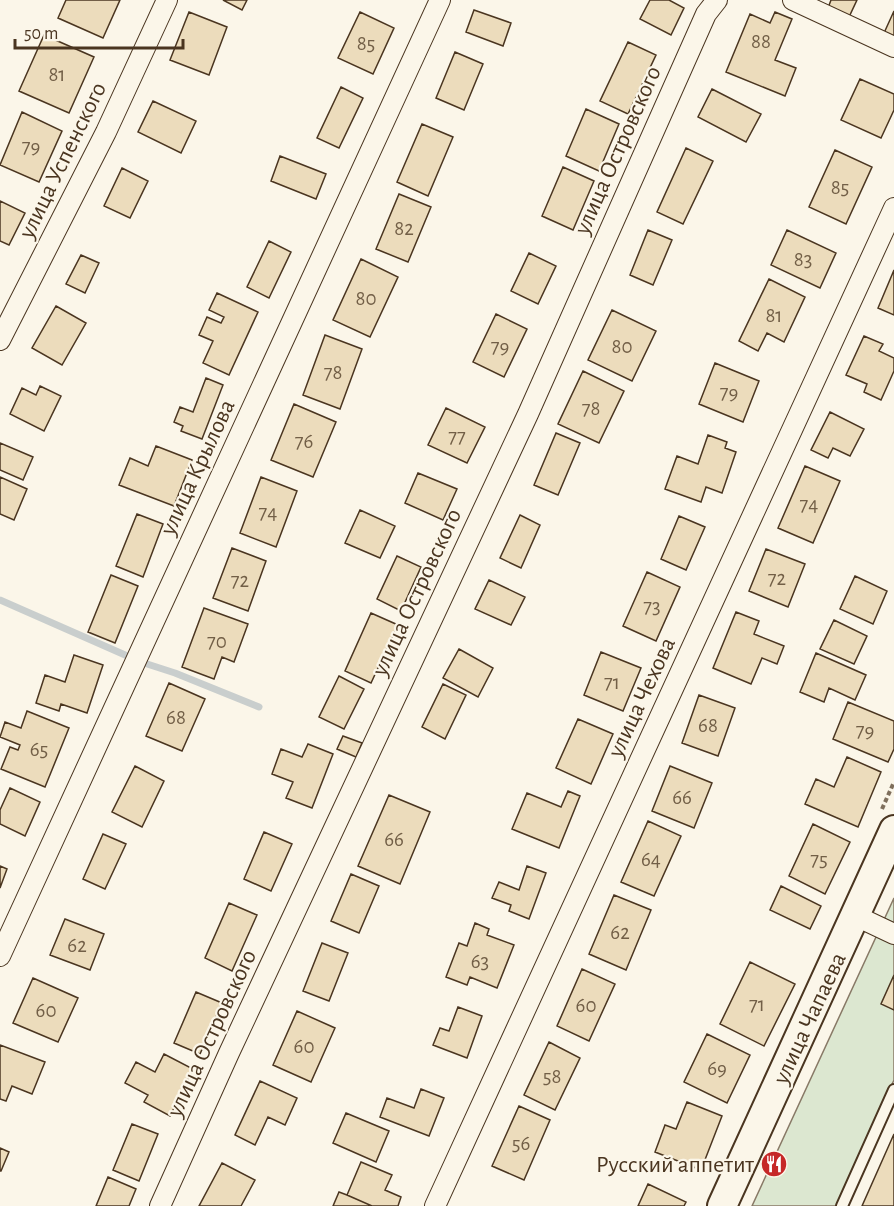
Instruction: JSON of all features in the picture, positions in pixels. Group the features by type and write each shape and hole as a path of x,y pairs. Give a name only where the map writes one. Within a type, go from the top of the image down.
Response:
{"street":[{"name":"улица Успенского","path":"0,340 106,132 167,0"},
{"name":"улица Крылова","path":"0,956 440,0"},
{"name":"улица Островского","path":"160,1206 239,1031 528,414 706,14 717,0"},
{"path":"793,0 894,47"},
{"name":"улица Чехова","path":"435,1206 894,208"},
{"name":"улица Чапаева","path":"722,1206 894,830"},
{"path":"856,916 894,934"}],"lane":[{"path":"842,1206 894,1090"}],"green space":[{"path":"894,898 894,1080 836,1206 752,1206"}],"building":[{"path":"66,0 120,0 103,38 58,18"},
{"path":"223,0 247,0 242,10"},
{"path":"650,0 669,0 684,8 671,35 640,19"},
{"path":"831,0 857,0 849,17 828,8"},
{"path":"474,10 511,23 503,46 466,32"},
{"path":"894,11 894,37 884,33"},
{"path":"189,12 227,27 209,75 170,60"},
{"path":"360,12 394,28 373,74 338,58"},
{"path":"775,12 792,19 775,60 796,68 785,96 726,72 750,14 770,23"},
{"path":"44,35 94,57 69,113 19,91"},
{"path":"628,42 656,55 628,114 600,101"},
{"path":"455,52 483,64 464,110 436,98"},
{"path":"860,79 894,94 894,110 881,138 841,120"},
{"path":"341,87 363,98 339,148 317,138"},
{"path":"712,89 761,114 746,142 698,117"},
{"path":"153,101 196,121 181,153 138,132"},
{"path":"586,109 619,124 599,171 566,156"},
{"path":"22,112 62,131 39,182 0,165"},
{"path":"422,124 453,137 428,196 397,182"},
{"path":"686,148 713,161 683,224 657,212"},
{"path":"835,150 872,167 846,224 809,207"},
{"path":"280,156 326,174 316,199 271,181"},
{"path":"563,167 594,181 573,230 542,216"},
{"path":"122,168 148,181 130,218 104,206"},
{"path":"399,194 431,207 408,262 376,249"},
{"path":"0,201 25,213 9,245 0,241"},
{"path":"648,230 672,240 653,285 630,275"},
{"path":"787,230 836,253 820,288 771,265"},
{"path":"269,241 291,252 269,298 247,287"},
{"path":"529,253 556,266 538,304 511,291"},
{"path":"81,255 99,263 85,293 66,284"},
{"path":"361,259 398,277 370,337 333,320"},
{"path":"894,270 894,315 878,308"},
{"path":"769,279 805,297 784,342 767,333 758,351 739,341"},
{"path":"217,293 258,312 229,375 203,363 213,341 199,335 207,317 221,323 224,317 209,310"},
{"path":"56,306 86,323 62,365 32,348"},
{"path":"612,310 656,331 632,381 588,360"},
{"path":"496,314 527,329 504,377 473,362"},
{"path":"325,335 362,349 340,409 303,395"},
{"path":"864,336 883,344 879,351 894,358 894,371 881,400 864,392 867,384 846,375"},
{"path":"715,363 759,381 743,422 699,404"},
{"path":"583,371 624,391 599,443 558,424"},
{"path":"206,378 223,385 202,439 181,431 183,426 174,422 180,407 193,412"},
{"path":"40,386 61,396 44,431 10,414 22,388 36,395"},
{"path":"294,404 336,422 313,477 271,460"},
{"path":"446,408 485,427 467,463 428,445"},
{"path":"830,412 864,429 850,456 833,448 828,458 811,450"},
{"path":"556,433 580,443 558,495 534,485"},
{"path":"708,435 727,442 725,448 736,452 722,493 706,487 701,502 665,489 677,456 698,464"},
{"path":"0,443 33,457 23,480 0,470"},
{"path":"156,446 192,460 174,506 119,485 130,458 148,466"},
{"path":"805,466 840,481 813,543 778,528"},
{"path":"418,473 457,489 443,520 405,503"},
{"path":"0,477 27,489 14,520 0,514"},
{"path":"261,477 297,491 276,547 240,533"},
{"path":"360,510 395,526 380,558 345,543"},
{"path":"137,514 163,524 143,577 116,566"},
{"path":"520,515 540,525 521,568 500,558"},
{"path":"679,516 705,527 686,570 661,559"},
{"path":"232,548 266,561 248,611 213,598"},
{"path":"766,549 805,564 788,607 749,591"},
{"path":"397,556 421,567 401,611 377,599"},
{"path":"647,572 680,587 656,641 623,626"},
{"path":"111,575 138,586 115,643 88,632"},
{"path":"855,576 887,591 873,624 840,609"},
{"path":"489,580 525,597 511,625 475,609"},
{"path":"204,608 248,624 234,662 222,657 214,679 182,667"},
{"path":"736,612 759,621 754,634 784,646 777,664 762,658 751,684 713,668"},
{"path":"371,613 398,625 371,683 345,671"},
{"path":"834,620 867,636 854,664 820,649"},
{"path":"459,649 493,668 478,697 443,678"},
{"path":"601,652 641,668 623,711 584,695"},
{"path":"816,653 866,675 855,700 829,688 824,702 800,692"},
{"path":"74,655 103,665 87,713 61,704 59,711 36,703 45,675 65,682"},
{"path":"339,676 364,689 344,729 319,717"},
{"path":"169,683 205,699 182,751 146,736"},
{"path":"443,684 466,695 445,739 422,727"},
{"path":"699,695 735,708 718,756 682,743"},
{"path":"848,702 894,721 894,749 888,762 833,739"},
{"path":"27,711 69,728 45,787 1,769 10,747 18,750 20,745 0,737 5,722 21,728"},
{"path":"578,719 613,734 591,784 556,768"},
{"path":"343,736 362,743 356,757 337,749"},
{"path":"308,744 333,754 312,808 286,798 293,782 272,774 281,749 302,757"},
{"path":"847,757 881,772 858,827 805,804 816,779 834,787"},
{"path":"135,766 164,781 142,827 112,812"},
{"path":"670,766 712,783 694,828 652,811"},
{"path":"10,788 40,802 25,836 0,824 0,810"},
{"path":"568,791 580,796 559,848 512,829 527,793 561,807"},
{"path":"389,795 430,812 400,884 358,866"},
{"path":"648,821 681,836 654,896 621,882"},
{"path":"813,824 850,842 825,894 789,876"},
{"path":"264,832 292,844 271,891 244,879"},
{"path":"103,834 126,844 105,889 83,879"},
{"path":"0,866 7,869 0,888"},
{"path":"527,866 546,873 529,919 509,911 511,905 492,898 499,882 519,890"},
{"path":"351,874 379,886 359,933 331,921"},
{"path":"781,886 821,906 810,929 770,910"},
{"path":"614,895 651,910 626,970 589,954"},
{"path":"229,903 257,915 232,971 205,958"},
{"path":"65,919 104,934 90,970 50,955"},
{"path":"475,923 489,929 487,935 514,945 497,988 470,977 467,985 446,977 459,943 467,946"},
{"path":"322,943 348,953 329,1001 303,991"},
{"path":"750,962 795,984 764,1046 720,1024"},
{"path":"582,969 615,984 589,1041 557,1026"},
{"path":"894,975 894,1010 881,1004"},
{"path":"33,978 78,998 58,1042 13,1023"},
{"path":"196,992 222,1003 200,1054 174,1043"},
{"path":"458,1007 482,1016 467,1058 433,1045 440,1028 449,1031"},
{"path":"297,1011 335,1028 311,1082 273,1065"},
{"path":"707,1034 750,1055 727,1103 684,1082"},
{"path":"549,1042 580,1058 555,1110 524,1095"},
{"path":"0,1045 45,1062 32,1094 12,1086 6,1101 0,1099"},
{"path":"164,1054 193,1069 170,1116 144,1102 148,1095 125,1083 136,1062 155,1072"},
{"path":"260,1081 297,1098 285,1125 268,1117 255,1145 235,1135"},
{"path":"421,1089 444,1098 429,1136 380,1117 387,1098 414,1108"},
{"path":"687,1102 722,1116 701,1170 655,1152 665,1125 676,1129"},
{"path":"519,1106 550,1120 524,1180 492,1166"},
{"path":"346,1113 389,1131 376,1162 333,1143"},
{"path":"132,1124 158,1134 139,1181 113,1170"},
{"path":"894,1134 894,1206 862,1206"},
{"path":"0,1148 9,1152 1,1171 0,1171"},
{"path":"361,1162 392,1175 385,1190 401,1197 398,1206 372,1206 347,1195"},
{"path":"222,1163 255,1180 241,1206 199,1206"},
{"path":"108,1177 136,1189 129,1206 96,1206"},
{"path":"648,1184 686,1202 684,1206 638,1206"},
{"path":"339,1192 347,1195 372,1206 333,1206"}],"waterway":[{"path":"0,600 141,662 175,673 259,707"}],"place":[{"name":"Русский аппетит","path":"774,1164"}]}
